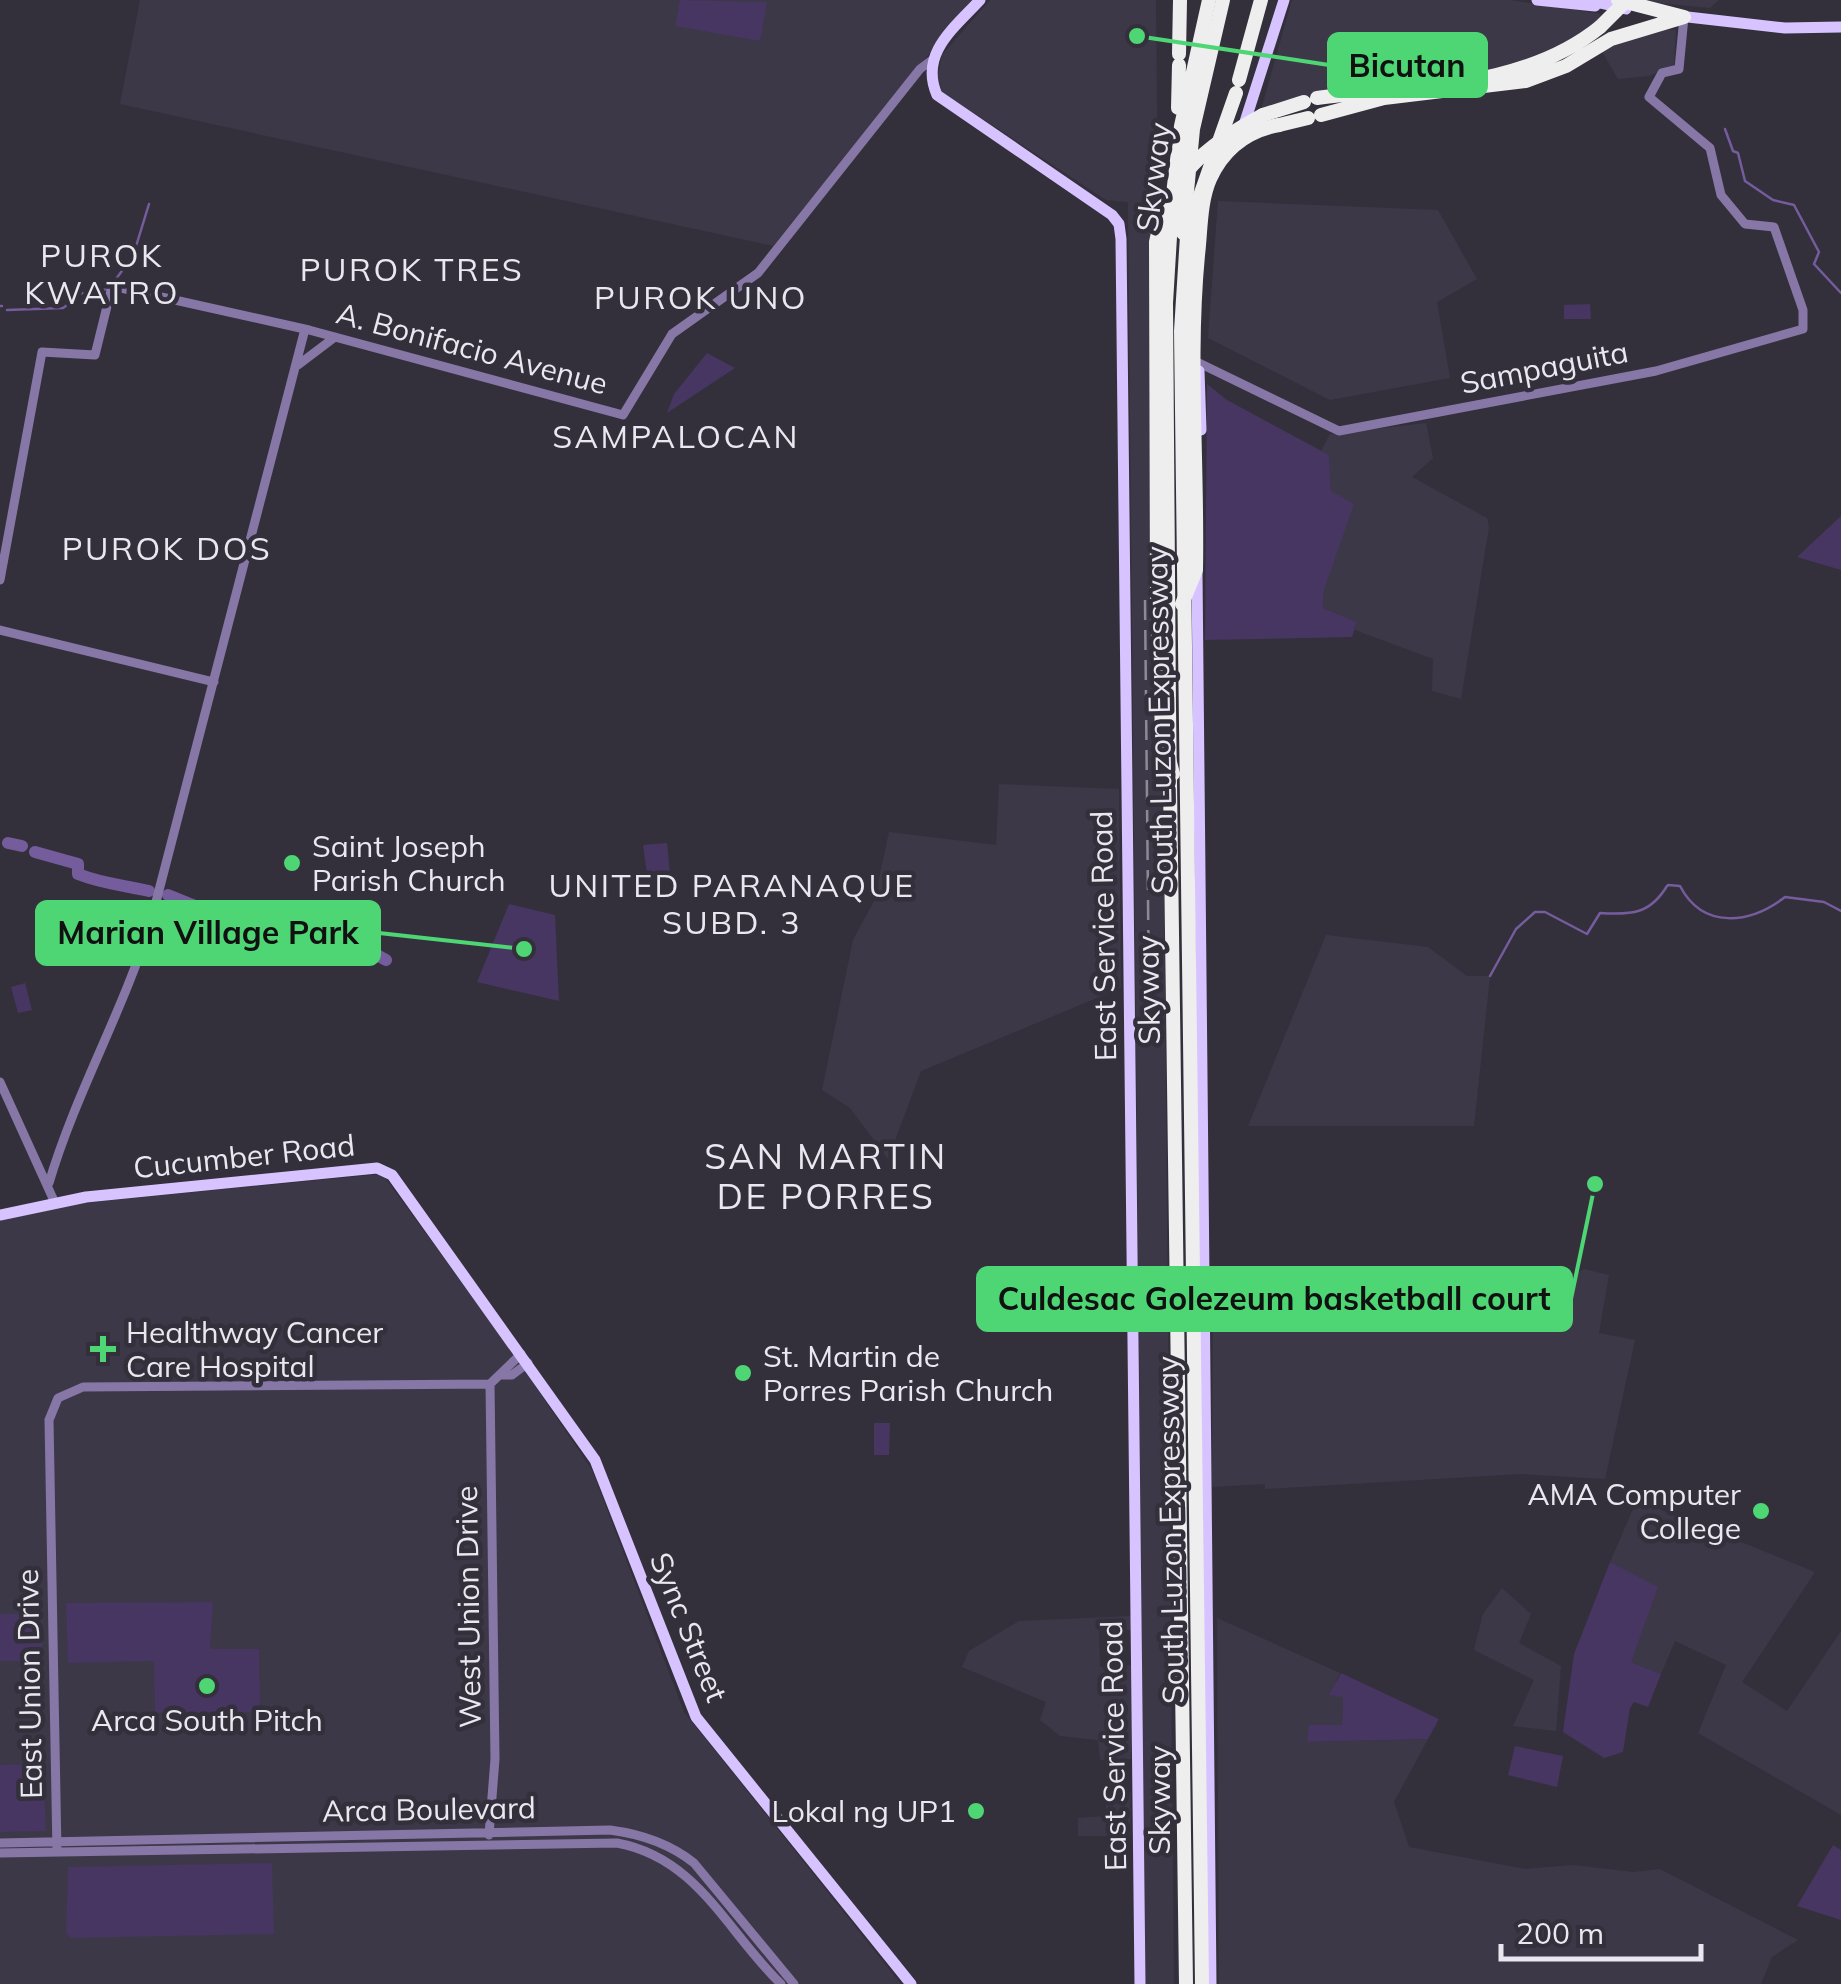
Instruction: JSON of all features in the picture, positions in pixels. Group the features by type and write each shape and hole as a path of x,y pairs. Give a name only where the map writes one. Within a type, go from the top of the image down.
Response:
{"highway":[{"path":"1178,148 1180,0"},
{"name":"South Luzon Expressway","path":"1187,1984 1166,302 1178,148 1212,0"},
{"name":"Skyway","path":"1187,1984 1173,774 1172,230 1195,75 1212,0"},
{"name":"South Luzon Expressway","path":"1200,1984 1182,350 1196,130 1225,0"},
{"name":"Skyway","path":"1200,1984 1178,332 1193,129 1225,0"},
{"path":"1187,232 1237,86 1261,0"},
{"path":"1182,604 1196,570 1194,308 1205,195 1222,159 1244,136 1313,108 1534,68 1580,43 1625,4"},
{"path":"1625,4 1684,17"},
{"path":"1625,4 1638,20 1630,32"},
{"path":"1173,774 1162,731 1157,599 1154,268 1160,217 1176,182 1195,158 1263,116 1526,82 1630,32 1684,17"}],"main road":[{"path":"932,60 942,42 980,0"},
{"path":"1211,1984 1196,787 1199,367 1210,188 1249,114 1281,0"},
{"path":"1537,0 1625,4"},
{"path":"1587,0 1625,4"},
{"path":"1684,17 1785,28 1841,26"},
{"name":"East Service Road","path":"932,60 934,87 941,100 1112,216 1120,238 1140,1984"},
{"name":"Cucumber Road","path":"0,1215 56,1203 382,1168 392,1174 525,1358"},
{"name":"Sync Street","path":"525,1358 583,1440 603,1478 696,1717 911,1984"}],"street":[{"name":"Sampaguita","path":"1199,367 1339,431 1656,372 1805,326 1774,227 1745,224 1721,195 1710,148 1650,97 1662,74 1679,69 1684,17"},
{"name":"A. Bonifacio Avenue","path":"49,1183 75,1101 116,1021 141,954 305,329 623,415 672,334 758,274 920,69 932,60"},
{"path":"0,580 42,352 95,355 112,286 305,329"},
{"path":"296,368 334,337"},
{"path":"0,630 214,682"},
{"path":"0,1082 56,1203"},
{"path":"490,1384 500,1375 512,1374 525,1358"},
{"name":"East Union Drive","path":"57,1847 49,1420 58,1398 83,1387 490,1384"},
{"name":"West Union Drive","path":"488,1837 495,1759 490,1384"},
{"name":"Arca Boulevard","path":"0,1853 57,1847 488,1837 610,1830 672,1848 702,1872 794,1984"},
{"name":"Arca Boulevard","path":"488,1837 610,1842 658,1855 689,1876 781,1984"},
{"name":"Arca Boulevard","path":"0,1843 57,1847"}],"shaded area":[{"path":"140,0 973,0 773,246 120,104"},
{"path":"680,0 767,2 760,41 675,26"},
{"path":"990,0 1156,0 1174,1984 1145,1984 1128,202 1106,200 942,92 938,76 942,55"},
{"path":"1292,0 1510,0 1601,14 1593,30 1513,69 1315,94 1261,110"},
{"path":"1627,0 1719,0 1710,8"},
{"path":"1661,29 1676,30 1674,66 1649,76 1618,79 1601,50"},
{"path":"1218,201 1438,210 1477,279 1437,302 1450,378 1330,400 1208,338"},
{"path":"1590,304 1591,319 1564,319 1564,305"},
{"path":"707,353 735,368 667,413 674,394"},
{"path":"1207,384 1227,400 1329,455 1331,491 1354,504 1324,590 1323,608 1357,622 1352,637 1205,640"},
{"path":"1426,423 1433,458 1412,477 1487,518 1489,527 1461,699 1432,691 1433,659 1355,630 1357,622 1323,608 1331,491 1329,456 1321,451 1330,434"},
{"path":"1841,516 1841,570 1797,557"},
{"path":"999,784 1119,789 1121,988 921,1071 888,1159 850,1108 822,1090 853,940 874,901 889,832 996,845"},
{"path":"667,843 670,873 647,875 643,845"},
{"path":"509,904 555,915 559,1001 477,982"},
{"path":"1326,935 1428,947 1467,976 1490,976 1474,1126 1248,1126"},
{"path":"25,983 32,1010 18,1013 11,987"},
{"path":"382,1174 501,1336 592,1470 684,1712 901,1984 0,1984 0,1219 52,1206"},
{"path":"1426,1269 1509,1277 1570,1278 1584,1269 1609,1275 1599,1333 1635,1340 1605,1479 1521,1474 1265,1489 1265,1484 1212,1487 1213,1273 1296,1276"},
{"path":"874,1423 890,1423 889,1455 874,1455"},
{"path":"1637,1500 1815,1572 1742,1682 1787,1711 1841,1631 1841,1815 1698,1733 1726,1665 1675,1641 1661,1674 1631,1662 1626,1573 1610,1562"},
{"path":"1610,1562 1658,1587 1631,1662 1661,1674 1648,1707 1634,1702 1630,1708 1623,1752 1604,1758 1563,1732 1574,1654"},
{"path":"1502,1588 1531,1614 1519,1643 1561,1666 1556,1731 1513,1726 1534,1680 1474,1650 1483,1614"},
{"path":"213,1602 210,1649 259,1649 260,1712 155,1713 154,1661 68,1663 66,1603"},
{"path":"0,1614 42,1614 42,1661 0,1661"},
{"path":"1131,1616 1132,1630 1099,1631 1100,1667 1134,1665 1131,1759 1100,1760 1098,1740 1060,1736 1040,1720 1046,1702 962,1667 969,1651 1019,1621"},
{"path":"1217,1618 1340,1673 1330,1695 1343,1696 1342,1726 1307,1742 1428,1739 1394,1802 1409,1847 1525,1869 1573,1865 1633,1872 1660,1869 1798,1940 1772,1957 1761,1984 1219,1984"},
{"path":"1341,1673 1439,1719 1428,1739 1307,1742 1309,1725 1342,1725 1343,1697 1329,1695"},
{"path":"1515,1746 1563,1756 1557,1787 1508,1775"},
{"path":"43,1764 46,1831 0,1832 0,1765"},
{"path":"1106,1791 1131,1792 1130,1836 1078,1836 1078,1818 1106,1816"},
{"path":"1833,1845 1841,1850 1841,1920 1797,1906"},
{"path":"272,1863 274,1934 71,1938 66,1933 68,1867"}],"waterway":[{"path":"1725,129 1733,151 1738,153 1745,181 1773,200 1794,205 1819,252 1814,264 1841,293"},
{"path":"113,283 133,256 149,204"},
{"path":"7,310 63,308 73,301 73,295 108,289"},
{"path":"8,843 22,846"},
{"path":"35,852 78,864 78,874 149,891"},
{"path":"1668,885 1680,886 1701,910 1714,916 1757,913 1785,897 1824,902 1841,911"},
{"path":"1490,976 1516,929 1535,912 1545,912 1587,934 1600,913 1639,911 1654,902 1667,886"},
{"path":"168,895 232,921 310,927"},
{"path":"333,935 356,945"},
{"path":"366,949 386,960"}],"railway":[{"path":"1145,600 1149,999"}],"place":[{"name":"Bicutan","path":"1137,36"},
{"name":"Saint Joseph Parish Church","path":"292,863"},
{"name":"Marian Village Park","path":"524,949"},
{"name":"Culdesac Golezeum basketball court","path":"1595,1184"},
{"name":"Healthway Cancer Care Hospital","path":"103,1349"},
{"name":"St. Martin de Porres Parish Church","path":"743,1373"},
{"name":"AMA Computer College","path":"1761,1511"},
{"name":"Arca South Pitch","path":"207,1686"},
{"name":"Lokal ng UP1","path":"976,1811"}],"district":[{"name":"PUROK TRES","path":"412,269"},
{"name":"PUROK KWATRO","path":"102,274"},
{"name":"PUROK UNO","path":"701,297"},
{"name":"SAMPALOCAN","path":"676,436"},
{"name":"PUROK DOS","path":"167,548"},
{"name":"UNITED PARANAQUE SUBD. 3","path":"732,904"},
{"name":"SAN MARTIN DE PORRES","path":"826,1176"}]}
